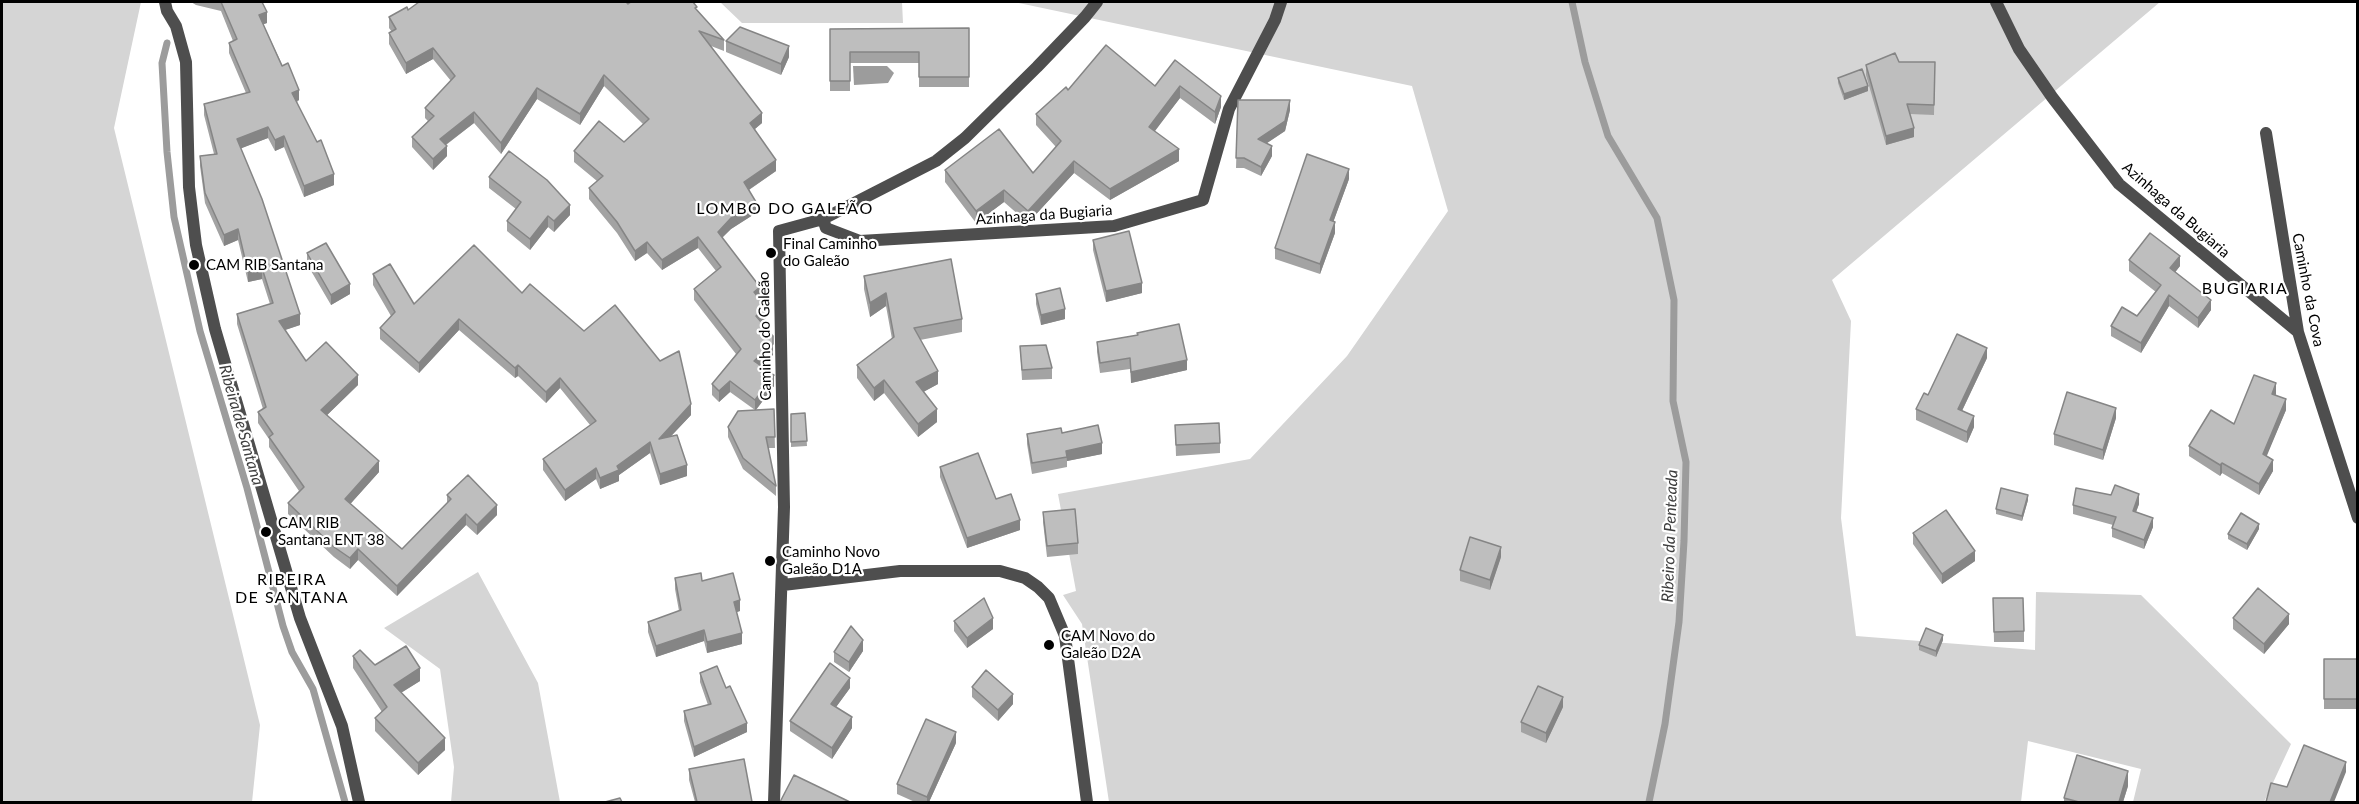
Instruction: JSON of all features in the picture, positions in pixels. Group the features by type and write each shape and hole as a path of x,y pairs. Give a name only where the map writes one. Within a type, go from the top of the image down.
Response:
{"street":[{"path":"165,2 167,11 176,26 186,62 189,187 196,245 214,329 300,618 342,726 359,802"},
{"name":"Caminho do Galeão","path":"774,802 784,507 779,231 823,219 936,161 965,138 1037,67 1097,2"},
{"name":"Azinhaga da Bugiaria","path":"823,219 826,228 861,242 1114,226 1203,200 1229,109 1275,20 1281,2"},
{"name":"Azinhaga da Bugiaria","path":"1996,2 2019,49 2052,97 2119,184 2298,332"},
{"name":"Caminho da Cova","path":"2266,133 2298,332 2358,518"},
{"path":"783,585 900,571 1000,571 1025,578 1038,587 1049,598 1065,636 1087,802"}],"shaded area":[{"path":"2,2 141,2 114,128 260,725 252,802 2,802"},
{"path":"720,2 902,2 903,23 742,23"},
{"path":"1014,2 2160,2 1832,280 1851,321 1841,518 1856,636 2035,650 2036,592 2141,595 2291,744 2264,802 2133,802 2141,769 2028,741 2021,802 1109,802 1082,624 1063,595 1076,591 1058,494 1250,459 1347,356 1448,211 1412,86"},
{"path":"853,66 887,66 894,73 888,83 854,85"},
{"path":"478,572 538,683 560,802 451,802 454,767 440,669 384,628"}],"building":[{"path":"221,2 262,2 267,12 259,15 282,66 288,63 299,90 292,93 317,142 321,140 334,174 304,186 284,136 275,140 268,127 237,139 262,199 300,314 279,321 306,361 326,342 358,375 321,410 379,461 345,499 402,549 451,499 447,495 468,475 497,505 477,525 466,514 397,586 358,549 350,558 334,547 288,503 304,487 269,437 273,434 258,412 266,407 237,314 273,303 262,268 248,272 238,229 224,235 205,193 200,156 217,154 204,104 250,92 229,43 237,39"},
{"path":"419,2 626,2 628,4 631,2 693,2 697,7 695,8 724,40 699,31 762,113 750,123 776,160 744,182 756,202 731,218 718,232 760,287 754,292 766,307 756,316 773,336 773,344 754,361 774,375 755,400 730,381 719,391 712,384 741,349 694,289 721,267 698,237 662,260 647,242 635,251 617,222 589,188 603,176 574,151 599,121 624,142 649,119 604,75 580,114 537,88 501,143 474,112 440,139 447,146 433,159 412,137 434,116 425,108 455,76 433,48 406,63 389,33 396,29 389,17 407,7 408,10"},
{"path":"740,27 789,46 781,64 726,41"},
{"path":"969,28 969,77 919,77 919,52 850,52 850,81 830,81 830,29"},
{"path":"1106,45 1155,86 1175,60 1221,96 1215,112 1180,86 1149,127 1179,149 1110,189 1074,161 1028,211 1004,190 976,211 945,170 999,129 1033,173 1061,141 1036,114 1066,87 1068,90"},
{"path":"1895,53 1899,62 1935,62 1934,105 1907,104 1914,128 1886,136 1866,65"},
{"path":"1862,69 1868,86 1844,94 1838,78"},
{"path":"1238,100 1290,100 1285,121 1258,139 1272,146 1261,167 1244,158 1236,158"},
{"path":"509,151 547,180 570,205 554,221 548,216 530,239 507,221 521,202 489,177"},
{"path":"1307,154 1349,169 1330,220 1335,222 1320,264 1275,248"},
{"path":"1129,231 1142,283 1106,291 1093,240"},
{"path":"2150,233 2180,256 2170,268 2211,300 2198,318 2169,295 2141,343 2111,326 2122,307 2137,316 2161,285 2129,260"},
{"path":"326,243 350,284 331,295 307,253"},
{"path":"474,245 522,293 530,284 584,331 615,305 660,361 679,351 691,404 659,439 677,435 687,465 660,474 650,442 617,466 619,470 600,478 596,468 565,490 543,459 596,421 560,378 546,392 518,365 515,368 459,319 419,363 380,328 395,312 373,274 390,264 414,304"},
{"path":"951,259 962,319 914,328 938,371 916,382 937,409 918,424 884,380 874,388 857,365 894,337 886,293 870,303 864,276"},
{"path":"1060,288 1065,309 1041,315 1036,294"},
{"path":"1179,324 1187,360 1131,372 1130,358 1100,363 1097,342 1138,335 1137,333"},
{"path":"1957,334 1987,348 1958,409 1974,416 1967,432 1916,409 1924,393 1928,395"},
{"path":"1046,345 1052,368 1022,370 1020,346"},
{"path":"2254,375 2276,383 2272,394 2286,399 2263,454 2273,460 2259,484 2222,463 2220,465 2189,446 2211,410 2234,424"},
{"path":"2067,392 2116,408 2103,450 2054,434"},
{"path":"774,409 775,437 766,437 776,486 743,458 728,427 738,411"},
{"path":"805,413 807,441 791,442 791,414"},
{"path":"1219,423 1220,443 1176,445 1175,425"},
{"path":"1098,425 1102,443 1066,451 1067,457 1032,463 1027,434 1061,428 1062,433"},
{"path":"978,453 996,499 1011,494 1020,520 967,538 940,467"},
{"path":"2115,485 2139,494 2133,511 2153,518 2144,540 2112,528 2116,517 2073,505 2076,488 2111,495"},
{"path":"2001,488 2028,495 2022,516 1996,509"},
{"path":"1075,509 1078,543 1047,546 1043,512"},
{"path":"1946,510 1975,551 1942,574 1913,533"},
{"path":"2241,513 2259,524 2247,544 2228,534"},
{"path":"1470,537 1501,547 1490,580 1460,570"},
{"path":"701,573 702,581 733,573 740,600 734,602 742,633 707,642 704,630 656,646 648,622 681,610 675,578"},
{"path":"2258,588 2289,614 2264,644 2233,618"},
{"path":"984,598 993,618 967,638 954,621"},
{"path":"1993,598 2023,598 2024,631 1994,632"},
{"path":"851,626 863,640 849,662 834,652"},
{"path":"1926,628 1943,635 1936,651 1919,645"},
{"path":"406,646 420,668 394,685 445,738 418,763 375,718 387,707 353,656 360,650 375,665"},
{"path":"2324,659 2358,659 2358,699 2324,699"},
{"path":"830,663 850,678 831,704 852,717 832,748 790,721"},
{"path":"717,666 726,688 730,686 747,723 694,747 684,711 711,704 700,673"},
{"path":"986,670 1013,694 998,710 972,687"},
{"path":"1538,686 1563,697 1546,733 1521,722"},
{"path":"926,719 956,732 927,797 897,784"},
{"path":"2304,745 2346,762 2330,802 2266,802 2271,783 2287,787"},
{"path":"2077,755 2128,771 2119,802 2079,802 2064,798"},
{"path":"744,759 752,802 697,802 689,769"},
{"path":"794,775 850,802 780,802"},
{"path":"620,798 622,802 605,802"}],"waterway":[{"name":"Ribeiro da Penteada","path":"1572,2 1585,62 1608,136 1657,218 1674,300 1673,401 1686,462 1684,541 1679,622 1665,724 1649,802"},
{"name":"Ribeira de Santana","path":"167,43 162,63 167,152 174,217 200,331 247,488 283,626 292,652 313,689 345,802"}],"place":[{"name":"Final Caminho do Galeão","path":"771,253"},
{"name":"CAM RIB Santana","path":"194,265"},
{"name":"CAM RIB Santana ENT 38","path":"266,532"},
{"name":"Caminho Novo Galeão D1A","path":"770,561"},
{"name":"CAM Novo do Galeão D2A","path":"1049,645"}],"district":[{"name":"LOMBO DO GALEÃO","path":"785,209"},
{"name":"BUGIARIA","path":"2245,289"},
{"name":"RIBEIRA DE SANTANA","path":"292,589"}]}
